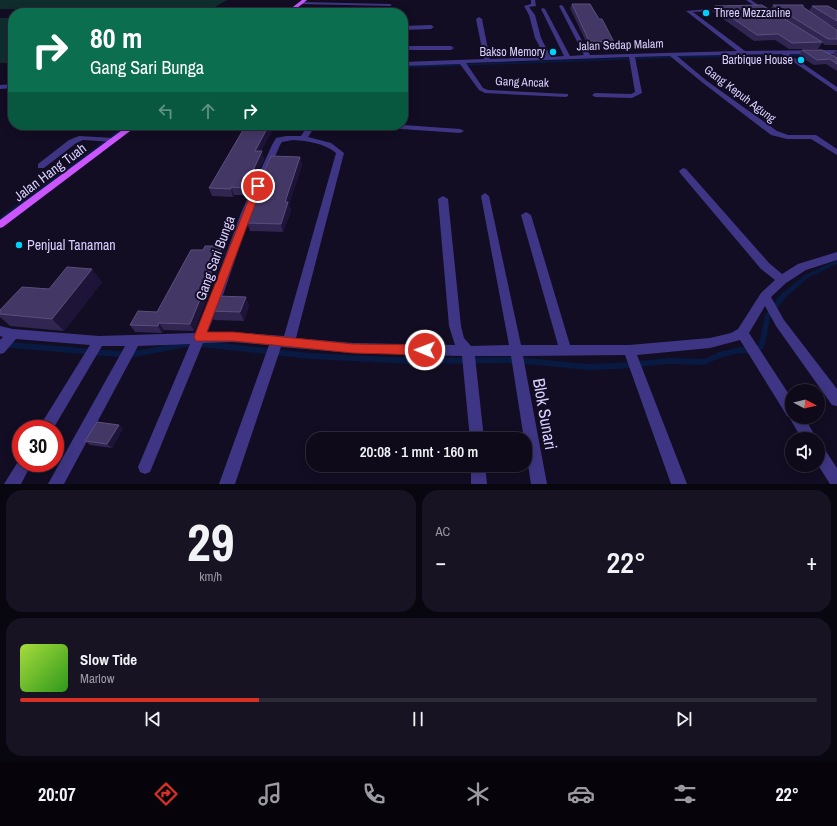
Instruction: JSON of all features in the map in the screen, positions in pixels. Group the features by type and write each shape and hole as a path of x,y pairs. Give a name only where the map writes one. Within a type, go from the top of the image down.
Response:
{"main road":[{"path":"294,8 303,1"},
{"name":"Jalan Hang Tuah","path":"0,225 127,130"}],"street":[{"path":"533,0 534,5 526,6 532,15 538,38 549,59"},
{"path":"748,0 773,16"},
{"path":"303,1 390,5"},
{"path":"561,6 588,57"},
{"path":"543,9 568,58"},
{"path":"709,10 688,11 743,53"},
{"path":"479,19 487,61"},
{"path":"408,28 431,27"},
{"path":"816,44 826,55"},
{"path":"408,48 451,48"},
{"name":"Jalan Sedap Malam","path":"408,64 464,64 487,61 588,57 633,58 743,53 826,55 837,52"},
{"path":"785,55 837,90"},
{"name":"Gang Kepuh Agung","path":"674,56 705,82 774,133 787,136 813,137 837,153"},
{"path":"595,95 632,96 639,93 633,58"},
{"name":"Gang Ancak","path":"464,64 481,89 487,92 566,95"},
{"path":"408,127 460,131"},
{"path":"227,484 283,342 340,153 337,148 324,142 303,139 309,130"},
{"path":"41,166 72,142 82,138 114,140"},
{"name":"Gang Sari Bunga","path":"145,467 198,343 246,213 276,145 279,140 284,138 303,139"},
{"path":"683,172 764,266 782,280"},
{"name":"Blok Sunari","path":"485,196 517,358 539,484"},
{"path":"443,199 455,326 460,341 469,358 476,432"},
{"path":"526,215 565,349"},
{"path":"4,340 95,347 198,343 233,337 469,358 517,358 565,349 631,355 710,344 733,338 742,333 765,296 782,280 802,267 837,256"},
{"path":"765,296 778,320 837,400"},
{"path":"742,333 785,400"},
{"path":"56,484 132,346"},
{"path":"50,420 95,347"},
{"path":"631,355 680,484"},
{"path":"825,463 837,482"},
{"path":"12,484 19,472"},
{"path":"478,472 479,484"}],"green space":[{"path":"0,0 227,0 213,8 0,9"},
{"path":"0,18 8,18 8,63 0,63"}],"building":[{"path":"572,4 590,4 599,19 602,19 614,42 589,41"},
{"path":"762,5 822,42 792,43 778,34 757,35 715,6"},
{"path":"773,5 803,5 803,7 837,30 837,39 828,39"},
{"path":"812,6 828,6 837,11 837,21"},
{"path":"802,50 822,50 837,58 837,64 830,59 817,60"},
{"path":"243,130 266,130 255,151 262,151 245,188 209,188"},
{"path":"271,156 300,157 285,202 288,202 281,224 247,223 261,191 259,191 260,188 257,188"},
{"path":"205,246 222,246 190,324 159,323 158,326 130,325 138,311 157,312 191,250 203,250"},
{"path":"67,267 92,269 52,319 0,314 0,310 22,287 49,289"},
{"path":"216,296 246,297 240,312 210,311"},
{"path":"97,422 119,425 107,444 85,441"}],"waterway":[{"path":"408,67 674,57 806,55"},
{"path":"111,137 120,130"},
{"path":"0,219 106,141"},
{"path":"0,344 129,355 193,343 310,356 413,361 518,360 587,367 618,366 669,361 704,362 719,355 740,350 755,351 762,345 767,317 783,296 807,276 837,262"}],"place":[{"name":"Three Mezzanine","path":"706,13"},
{"name":"Bakso Memory","path":"553,52"},
{"name":"Barbique House","path":"801,60"},
{"name":"Penjual Tanaman","path":"19,245"}],"route":[{"path":"258,186 246,213 218,292 200,337 233,337 353,348 425,350"}]}
